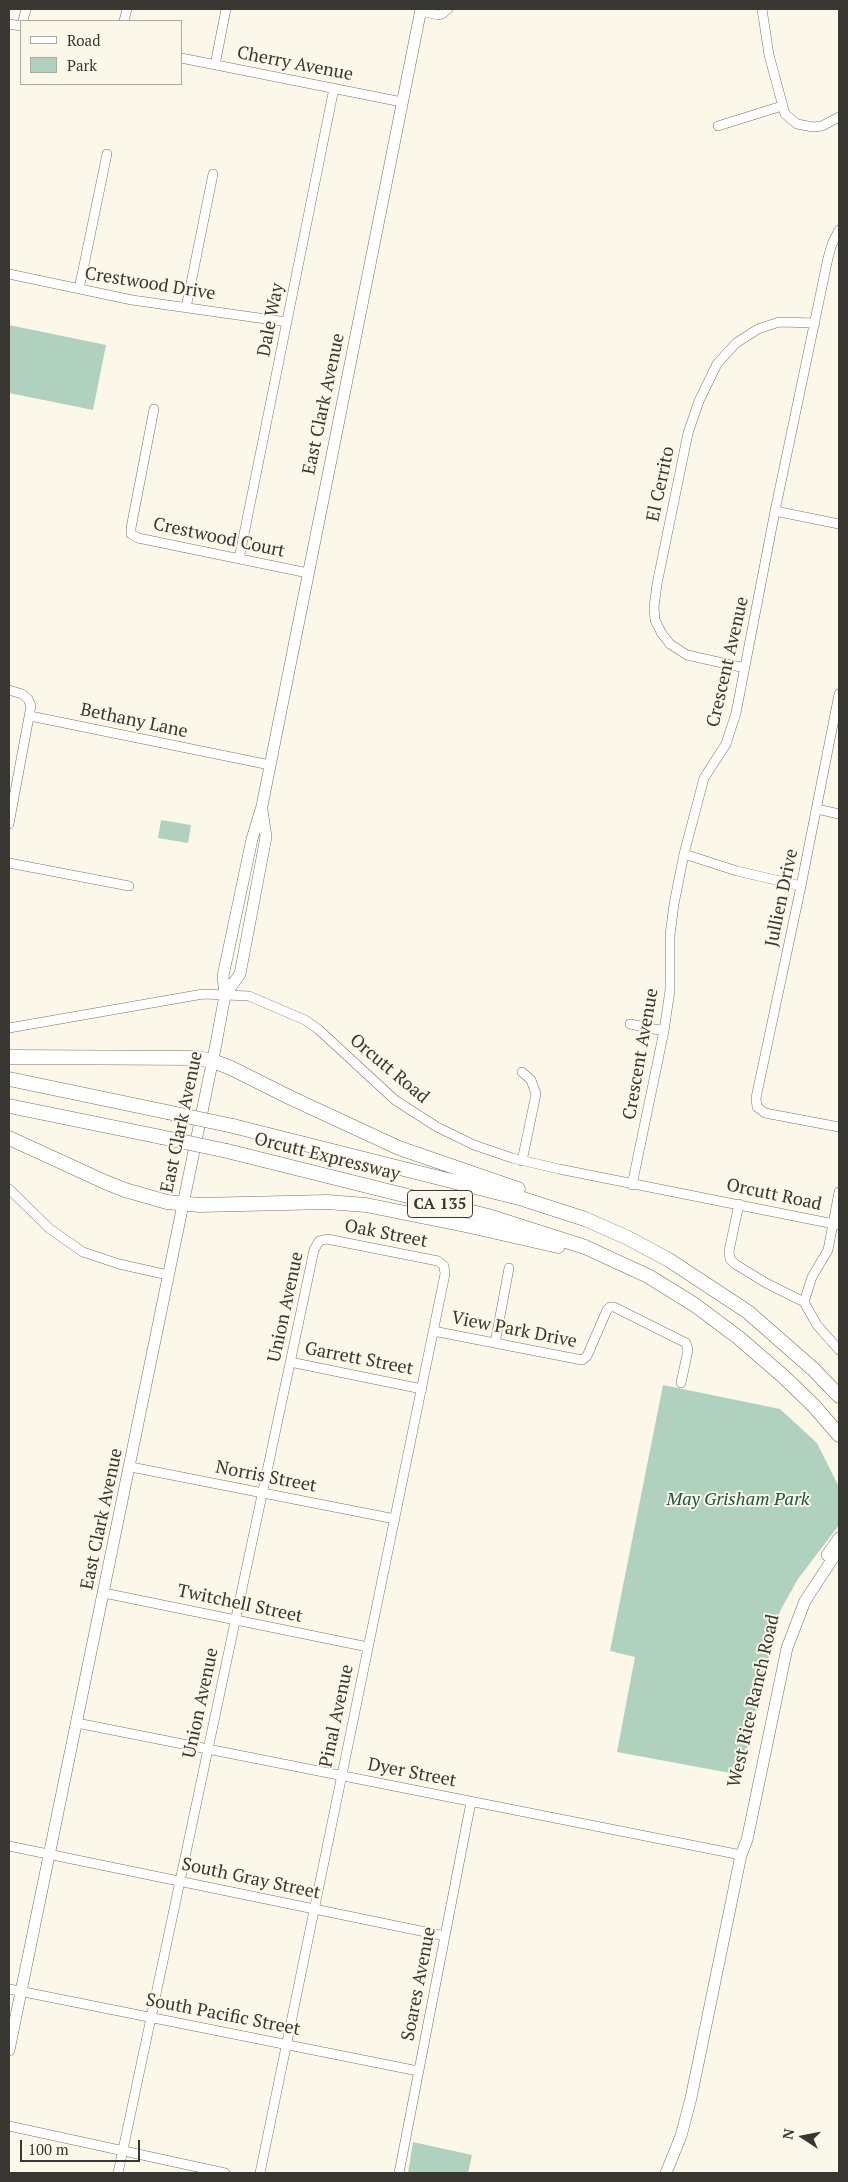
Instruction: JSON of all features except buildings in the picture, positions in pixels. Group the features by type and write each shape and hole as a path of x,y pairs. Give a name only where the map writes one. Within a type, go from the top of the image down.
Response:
{"highway":[{"path":"9,1056 197,1058 213,1061 399,1148 524,1191 585,1219"},
{"name":"Orcutt Expressway","path":"9,1079 233,1126 524,1199 585,1219 628,1238 669,1260 734,1301 771,1330 839,1396"},
{"name":"Orcutt Expressway","path":"9,1106 227,1151 488,1216 585,1247 648,1276 695,1305 740,1338 814,1406 839,1436"},
{"path":"9,1138 125,1190 183,1205 327,1202 366,1205 533,1239 648,1276"}],"main road":[{"name":"East Clark Avenue","path":"9,2050 213,1061 226,994 223,976 252,839 262,806 421,10"},
{"name":"West Rice Ranch Road","path":"666,2173 681,2136 691,2098 741,1855 742,1830 781,1646 799,1597 839,1538"},
{"name":"West Rice Ranch Road","path":"741,1855 747,1840 792,1633 805,1601 839,1549"}],"street":[{"path":"215,65 226,9"},
{"path":"421,10 438,15 448,9"},
{"path":"762,9 769,55 785,114 790,120 805,126 822,126 839,117"},
{"name":"Cherry Avenue","path":"182,58 402,102"},
{"name":"Dale Way","path":"239,559 334,88"},
{"path":"718,126 782,106"},
{"path":"79,289 107,154"},
{"path":"186,308 213,174"},
{"name":"Crescent Avenue","path":"632,1185 664,1031 670,990 670,935 684,854 704,778 726,744 734,721 775,511 815,323 832,244 839,230"},
{"name":"Crestwood Drive","path":"9,274 79,289 186,308 287,322"},
{"name":"El Cerrito","path":"745,668 687,655 670,644 655,620 654,607 661,565 688,433 699,401 717,364 736,343 758,329 779,322 815,323"},
{"name":"Crestwood Court","path":"154,409 131,528 132,534 138,538 308,574"},
{"path":"775,511 839,524"},
{"path":"9,690 22,694 28,699 31,706 13,777 9,824"},
{"name":"Jullien Drive","path":"839,694 817,810 756,1098 757,1107 765,1113 839,1127"},
{"name":"Bethany Lane","path":"30,716 270,765"},
{"path":"817,810 839,814"},
{"path":"684,854 737,871 801,886"},
{"path":"9,863 128,886"},
{"name":"Orcutt Road","path":"9,1028 203,994 248,996 305,1020 318,1029 380,1087 416,1114 474,1145 522,1161 632,1185 739,1204 836,1225"},
{"path":"630,1024 664,1031"},
{"path":"522,1072 531,1080 536,1094 522,1161"},
{"path":"9,1189 50,1229 83,1252 119,1264 168,1275"},
{"path":"804,1302 812,1277 828,1250 836,1225 839,1192"},
{"path":"739,1204 729,1251 730,1259 766,1283 804,1302 817,1325 839,1350"},
{"name":"Oak Street","path":"319,1241 327,1239 350,1243 438,1261 444,1266"},
{"name":"Union Avenue","path":"118,2173 314,1250 319,1241"},
{"name":"Pinal Avenue","path":"260,2173 422,1389 445,1274 444,1266"},
{"path":"494,1343 510,1268"},
{"name":"View Park Drive","path":"433,1332 582,1360 586,1356 607,1310 610,1307 614,1307 686,1342 688,1350 681,1383"},
{"name":"Garrett Street","path":"290,1362 422,1389"},
{"name":"Norris Street","path":"130,1467 395,1519"},
{"name":"Twitchell Street","path":"104,1593 368,1647"},
{"name":"Dyer Street","path":"77,1723 741,1855"},
{"name":"Soares Avenue","path":"399,2173 471,1802"},
{"name":"South Gray Street","path":"9,1846 445,1936"},
{"name":"South Pacific Street","path":"9,1989 418,2072"},
{"path":"9,2126 225,2173"}],"green space":[{"path":"9,325 106,345 93,410 9,393"},
{"path":"161,820 191,825 188,843 158,838"},
{"name":"May Grisham Park","path":"663,1385 780,1409 817,1443 839,1487 839,1525 798,1579 780,1611 741,1775 617,1752 635,1657 610,1651"},
{"path":"413,2142 472,2155 468,2173 408,2173"}]}
